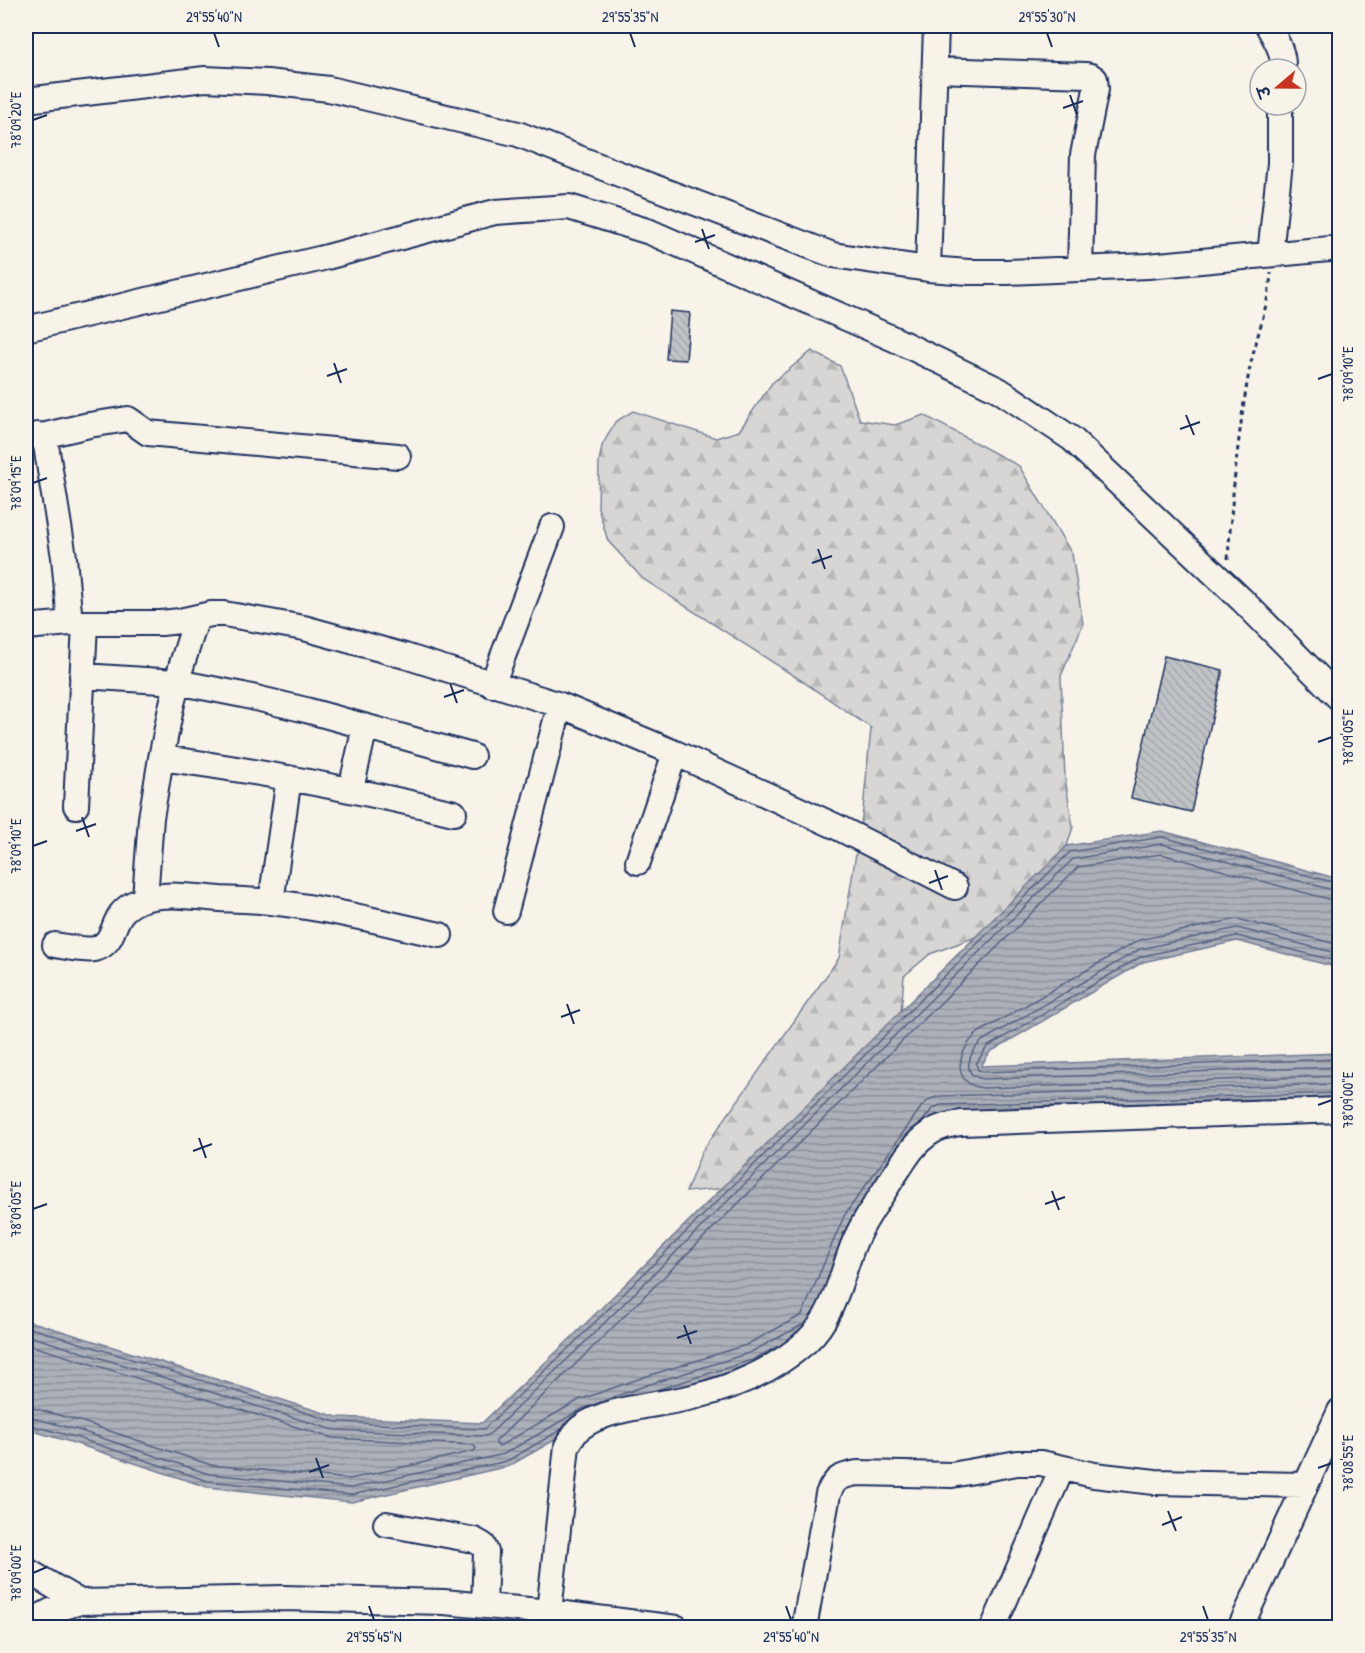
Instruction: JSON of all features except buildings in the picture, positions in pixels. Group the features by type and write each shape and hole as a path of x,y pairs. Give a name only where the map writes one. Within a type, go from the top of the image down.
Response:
{"street":[{"path":"928,269 936,26"},
{"path":"1268,26 1283,57"},
{"path":"935,70 1086,75 1095,79 1096,89 1083,155 1080,269"},
{"path":"26,100 205,79 267,82 329,89 518,134 833,255 928,269 988,272 1148,266 1340,248"},
{"path":"1270,254 1280,150 1280,117"},
{"path":"26,330 327,257 495,212 568,207 650,232 894,339 999,390 1072,439 1226,585 1340,699"},
{"path":"34,437 128,419 148,433 398,456"},
{"path":"34,437 45,439 49,456 64,557 77,624 82,676 76,806"},
{"path":"492,684 552,527"},
{"path":"26,627 77,624 161,624 211,614 224,614 304,628 405,656 560,705 675,753 835,826 955,887"},
{"path":"145,898 151,818 161,758 177,682 197,617"},
{"path":"82,676 177,682 243,695 472,756"},
{"path":"506,911 560,705"},
{"path":"351,789 365,727"},
{"path":"638,862 675,753"},
{"path":"161,758 351,789 454,813"},
{"path":"272,902 289,778"},
{"path":"54,945 98,948 108,941 120,915 129,906 145,898 160,896 272,902 339,913 440,935"},
{"path":"549,1612 567,1446 579,1428 598,1418 635,1407 694,1396 744,1380 783,1360 809,1339 828,1313 853,1246 864,1225 913,1148 927,1135 943,1126 961,1123 1340,1110"},
{"path":"1240,1628 1340,1411"},
{"path":"804,1628 828,1494 834,1482 843,1476 857,1473 952,1475 1017,1463 1041,1463 1094,1475 1155,1482 1305,1485"},
{"path":"993,1628 1062,1468"},
{"path":"386,1524 474,1540 483,1545 486,1552 484,1606"},
{"path":"26,1570 80,1602"},
{"path":"26,1624 51,1611 80,1602 283,1598 444,1602 677,1628"}],"path":[{"path":"1226,585 1239,435 1250,369 1270,286 1270,254"}],"green space":[{"path":"812,351 840,366 860,420 895,425 924,415 1019,466 1072,554 1083,624 1061,676 1065,778 1073,827 1057,877 1000,928 930,954 904,976 899,1037 737,1187 686,1192 702,1151 839,958 863,810 871,728 643,579 608,541 598,508 599,462 602,446 615,422 633,411 716,438 739,431 772,383"}],"water":[{"path":"1162,831 1339,879 1339,968 1237,941 1143,962 990,1052 981,1066 1339,1053 1339,1106 941,1119 863,1228 820,1331 754,1366 651,1398 588,1421 509,1466 352,1502 207,1487 26,1429 26,1321 337,1417 482,1423 571,1338 1067,846"}]}
